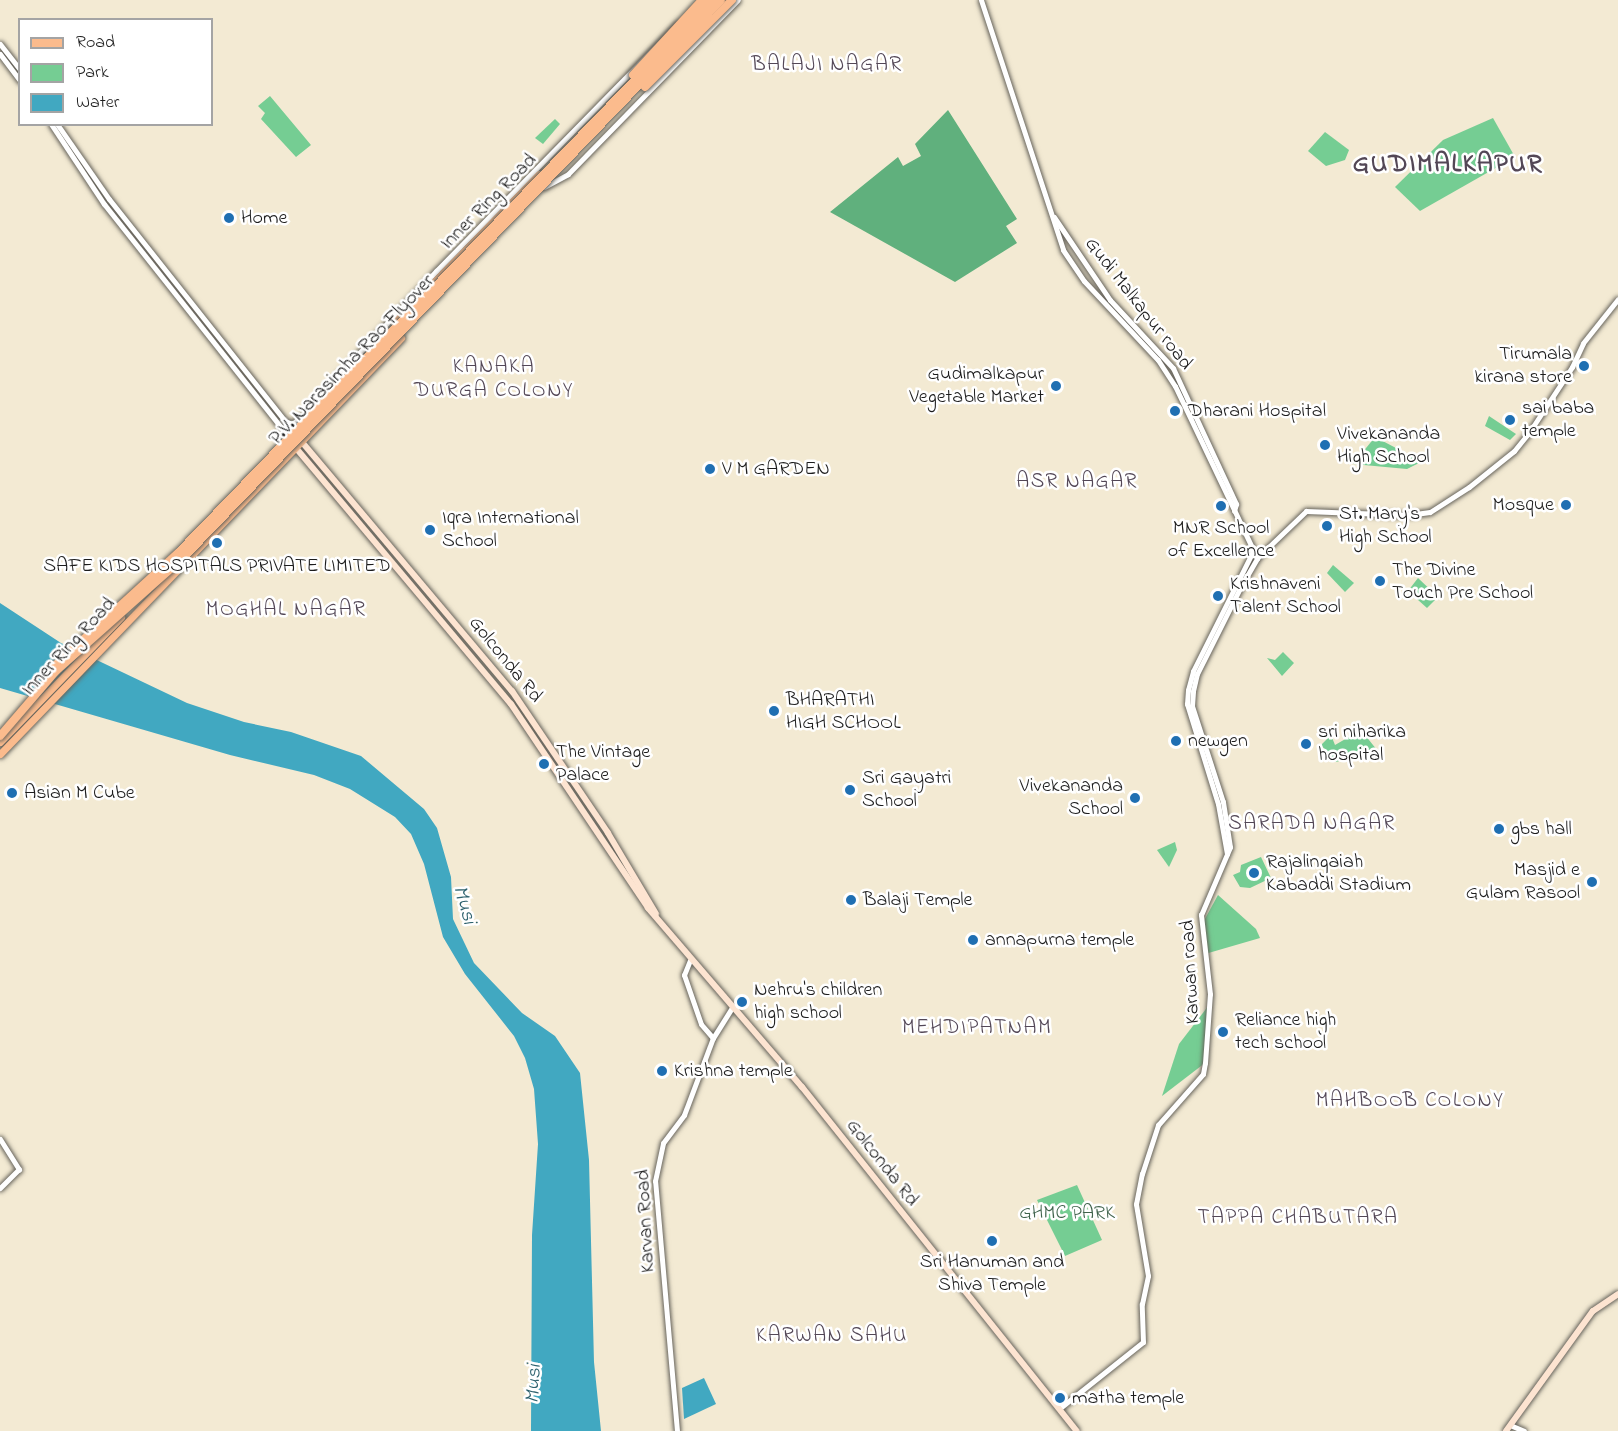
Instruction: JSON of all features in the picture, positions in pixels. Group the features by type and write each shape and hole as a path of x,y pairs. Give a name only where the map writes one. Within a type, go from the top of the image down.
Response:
{"highway":[{"path":"573,150 702,0"},
{"name":"P.V. Narasimha Rao Flyover","path":"0,736 56,671 183,558 573,150 712,0"},
{"name":"P.V. Narasimha Rao Flyover","path":"0,728 71,648 178,553 722,0"},
{"path":"573,150 730,0"}],"main road":[{"name":"Inner Ring Road","path":"0,754 177,550 707,0"},
{"name":"Inner Ring Road","path":"0,742 28,720 130,619 299,445 543,187 730,0"},
{"path":"478,236 489,246"},
{"name":"Golconda Rd","path":"299,445 512,691 614,843 657,918 690,960 802,1087 1077,1431"},
{"path":"248,477 258,487"},
{"path":"1506,1431 1593,1311 1618,1294"}],"street":[{"path":"543,187 568,174 738,0"},
{"name":"Gudi Malkapur road","path":"981,0 1054,217 1110,300 1173,368 1236,504 1234,511"},
{"path":"330,392 333,381 670,28 690,18"},
{"path":"0,45 18,68"},
{"path":"0,54 18,78"},
{"path":"52,126 104,204 287,435"},
{"path":"58,126 109,199 285,422 292,424 319,404"},
{"name":"Gudi Malkapur road","path":"1054,217 1053,225 1064,250 1084,281 1158,360 1174,387 1257,558"},
{"path":"1257,558 1306,511 1408,515 1444,506 1514,451 1547,408 1583,343 1618,299"},
{"path":"1228,856 1218,804 1188,708 1188,690 1193,671 1253,551"},
{"name":"Karwan road","path":"1060,1408 1143,1342 1148,1269 1136,1204 1158,1125 1203,1074 1210,994 1201,915 1228,856 1223,802 1192,706 1193,691 1197,674 1257,558"},
{"path":"690,960 684,975 700,1024 713,1038"},
{"name":"Karvan Road","path":"676,1431 655,1181 663,1143 684,1115 713,1038 732,1007"},
{"path":"0,1139 19,1169 0,1188"},
{"path":"1510,1425 1524,1431"}],"green space":[{"path":"270,96 311,145 296,157 261,119 265,113 258,106"},
{"path":"948,110 1017,219 1006,226 1017,243 955,282 830,212 898,157 903,166 921,156 915,144"},
{"path":"1493,118 1515,157 1420,211 1395,187 1443,140"},
{"path":"555,119 560,124 543,144 535,138"},
{"path":"1325,132 1349,150 1345,160 1326,166 1308,151"},
{"path":"1489,416 1516,434 1510,440 1485,426"},
{"path":"1375,437 1421,462 1407,469 1353,464"},
{"path":"1333,565 1354,583 1345,592 1327,573"},
{"path":"1418,578 1438,597 1427,608 1408,591"},
{"path":"1283,652 1294,663 1282,676 1267,658 1275,660"},
{"path":"1361,730 1377,750 1336,762 1321,745 1331,735 1335,745"},
{"path":"1175,842 1177,850 1169,867 1157,850"},
{"name":"Rajalingaiah Kabaddi Stadium","path":"1261,857 1271,878 1250,888 1240,887 1233,875 1240,872 1241,865"},
{"path":"1218,895 1256,929 1260,938 1205,954 1201,926"},
{"path":"1209,1005 1205,1063 1162,1096 1179,1044"},
{"name":"GHMC PARK","path":"1077,1185 1102,1240 1065,1256 1037,1200"}],"water":[{"name":"Musi","path":"0,603 61,643 187,703 244,722 291,732 361,756 424,809 437,828 451,877 453,919 474,963 522,1013 555,1036 580,1073 589,1160 594,1362 601,1431 531,1431 532,1235 538,1144 534,1089 525,1058 514,1036 465,974 443,937 424,864 411,834 395,817 350,789 314,775 230,755 0,688"},
{"path":"704,1378 716,1404 684,1419 682,1388"}],"place":[{"name":"Home","path":"229,218"},
{"name":"Tirumala kirana store","path":"1584,366"},
{"name":"Gudimalkapur Vegetable Market","path":"1056,386"},
{"name":"Dharani Hospital","path":"1175,411"},
{"name":"sai baba temple","path":"1510,420"},
{"name":"Vivekananda High School","path":"1325,445"},
{"name":"V M GARDEN","path":"710,469"},
{"name":"Mosque","path":"1566,505"},
{"name":"MNR School of Excellence","path":"1221,506"},
{"name":"St. Mary's High School","path":"1327,526"},
{"name":"Iqra International School","path":"430,530"},
{"name":"SAFE KIDS HOSPITALS PRIVATE LIMITED","path":"217,543"},
{"name":"The Divine Touch Pre School","path":"1380,581"},
{"name":"Krishnaveni Talent School","path":"1218,596"},
{"name":"BHARATHI HIGH SCHOOL","path":"774,711"},
{"name":"newgen","path":"1176,741"},
{"name":"sri niharika hospital","path":"1306,744"},
{"name":"The Vintage Palace","path":"544,764"},
{"name":"Sri Gayatri School","path":"850,790"},
{"name":"Asian M Cube","path":"12,793"},
{"name":"Vivekananda School","path":"1135,798"},
{"name":"gbs hall","path":"1499,829"},
{"name":"Rajalingaiah Kabaddi Stadium","path":"1254,873"},
{"name":"Masjid e Gulam Rasool","path":"1592,882"},
{"name":"Balaji Temple","path":"851,900"},
{"name":"annapurna temple","path":"973,940"},
{"name":"Nehru's children high school","path":"742,1002"},
{"name":"Reliance high tech school","path":"1223,1032"},
{"name":"Krishna temple","path":"662,1071"},
{"name":"Sri Hanuman and Shiva Temple","path":"992,1241"},
{"name":"matha temple","path":"1060,1398"}],"district":[{"name":"BALAJI NAGAR","path":"827,65"},
{"name":"GUDIMALKAPUR","path":"1448,166"},
{"name":"KANAKA DURGA COLONY","path":"494,379"},
{"name":"ASR NAGAR","path":"1077,482"},
{"name":"MOGHAL NAGAR","path":"286,610"},
{"name":"SARADA NAGAR","path":"1312,824"},
{"name":"MEHDIPATNAM","path":"977,1028"},
{"name":"MAHBOOB COLONY","path":"1410,1101"},
{"name":"TAPPA CHABUTARA","path":"1298,1218"},
{"name":"KARWAN SAHU","path":"832,1336"}]}
